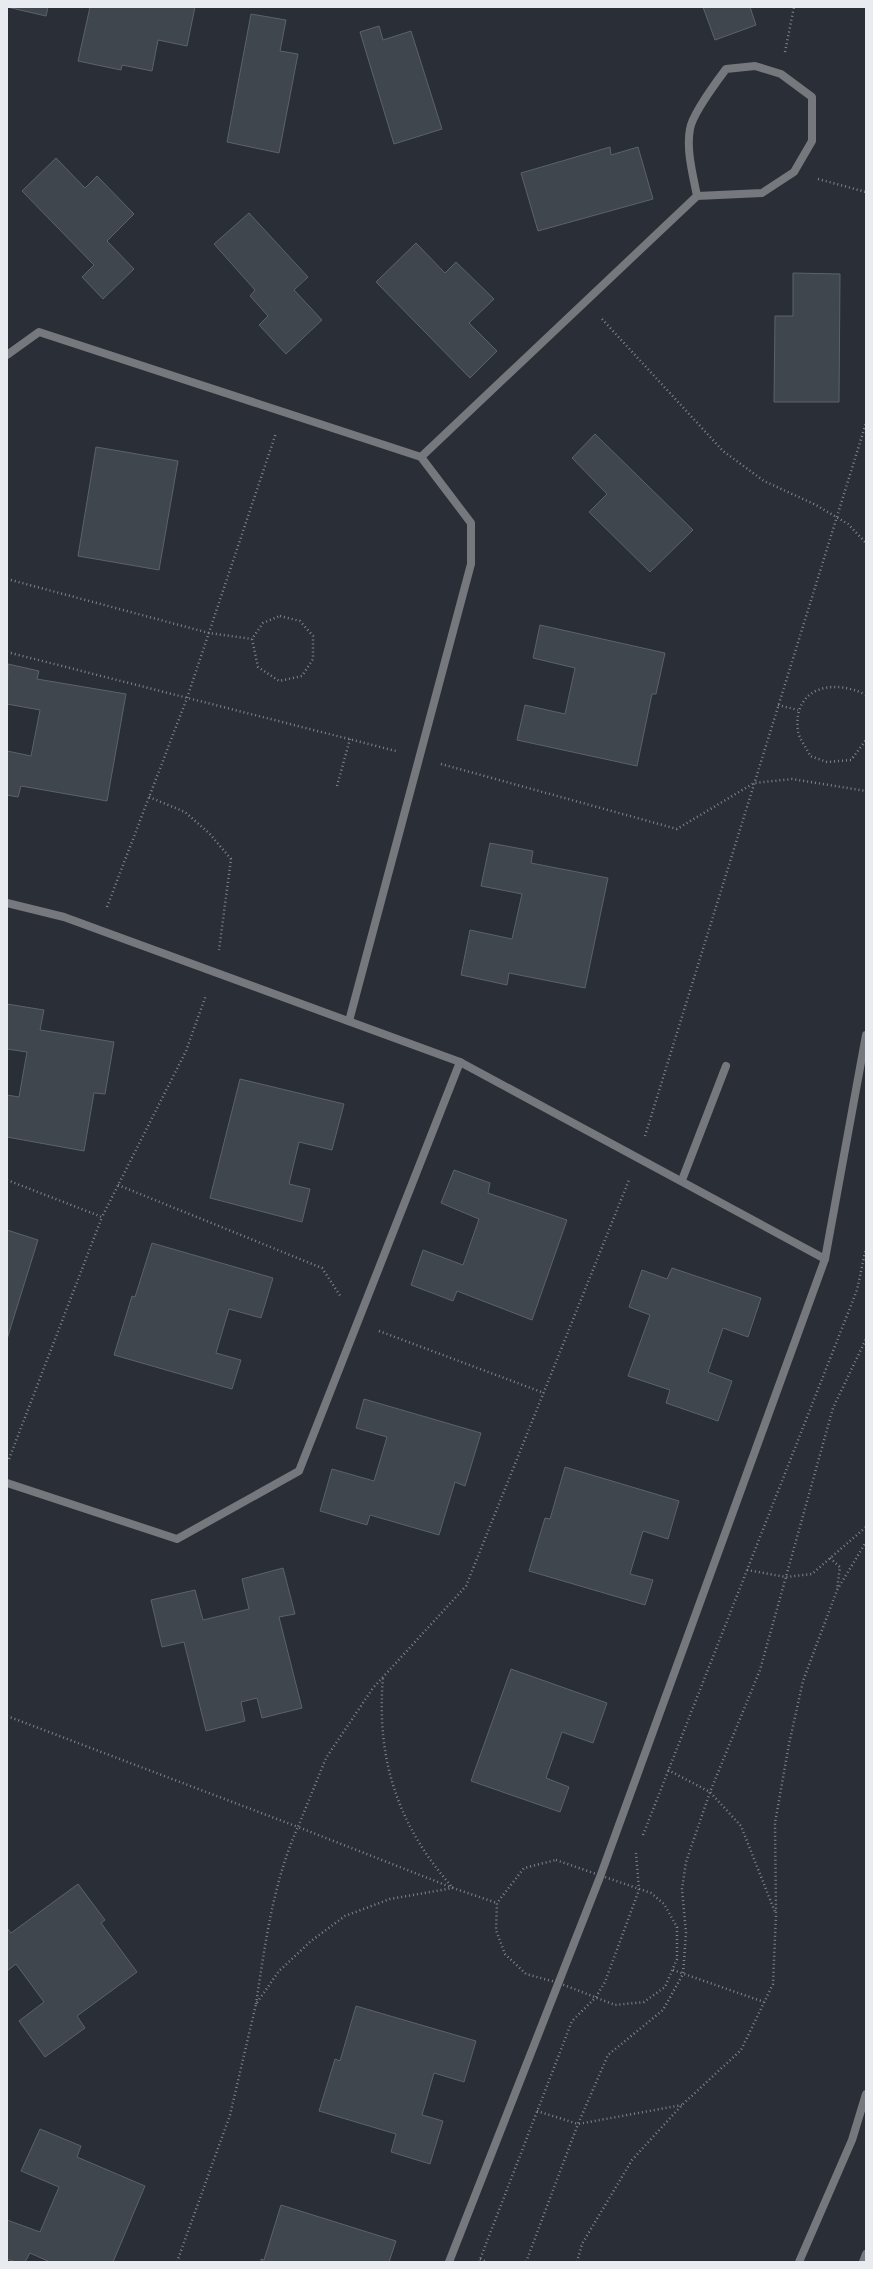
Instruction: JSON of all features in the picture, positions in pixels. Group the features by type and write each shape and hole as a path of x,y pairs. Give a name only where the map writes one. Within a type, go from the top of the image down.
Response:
{"street":[{"path":"421,457 697,196 762,193 794,172 812,141 812,97 781,74 755,66 726,69 710,89 690,128 690,154 697,196"},
{"path":"7,355 39,332 421,457 471,523 471,564 349,1021"},
{"path":"7,903 64,917 99,929 460,1062 682,1180 825,1259"},
{"path":"449,2262 600,1877 825,1259 866,1035"},
{"path":"7,1483 176,1539 299,1472 460,1062"},
{"path":"682,1180 726,1066"},
{"path":"799,2262 852,2140 866,2094"},
{"path":"863,2262 866,2254"}],"path":[{"path":"781,74 794,7"},
{"path":"794,172 866,192"},
{"path":"585,301 723,450 764,481 816,505 848,524 866,543"},
{"path":"99,929 209,633 283,412"},
{"path":"176,2262 230,2115 256,2004 269,1924 288,1850 326,1758 373,1688 466,1586 639,1157 866,423"},
{"path":"7,579 209,633 252,639"},
{"path":"280,616 300,621 313,636 313,659 302,676 280,680 258,667 252,639 263,623 280,616"},
{"path":"866,695 855,690 832,685 812,692 798,710 798,732 810,756 828,762 851,760 866,740"},
{"path":"778,705 798,710"},
{"path":"337,786 350,739"},
{"path":"7,1464 102,1217 186,1051 214,972 223,931 231,859 209,833 185,812 149,797"},
{"path":"7,1180 102,1217"},
{"path":"118,1185 322,1268 358,1323 544,1393"},
{"path":"641,1840 857,1290 866,1248"},
{"path":"526,2262 578,2124 608,2055 663,2010 683,1974 686,1933 682,1889 686,1862 710,1792 760,1670 833,1408 866,1339"},
{"path":"747,1570 786,1577 812,1574 866,1527"},
{"path":"577,2262 582,2244 632,2160 682,2105 741,2050 773,1984 776,1914 775,1822 789,1744 803,1681 837,1590 866,1542"},
{"path":"830,1558 840,1567 837,1590"},
{"path":"383,1677 380,1704 382,1740 391,1784 407,1821 433,1865 453,1888"},
{"path":"7,1716 453,1888 497,1903"},
{"path":"668,1770 710,1792 741,1826 776,1914"},
{"path":"479,2262 572,2021 596,1997 605,1982 639,1890 635,1854 638,1847"},
{"path":"256,2004 280,1971 312,1940 345,1916 390,1899 453,1888"},
{"path":"673,1970 764,2002"},
{"path":"537,2111 578,2124 682,2105"}],"building":[{"path":"7,7 48,7 46,16"},
{"path":"90,7 195,7 187,46 158,40 152,71 122,65 121,70 78,61"},
{"path":"703,7 750,7 756,25 715,40"},
{"path":"251,14 286,20 280,51 298,54 279,153 227,142"},
{"path":"379,26 383,40 411,31 442,129 394,144 360,32"},
{"path":"610,147 611,155 638,147 653,199 538,231 521,173"},
{"path":"56,158 85,188 97,176 134,214 107,241 134,269 103,299 82,277 94,265 22,191"},
{"path":"249,213 308,277 294,290 322,320 286,354 259,325 268,316 250,296 255,290 214,244"},
{"path":"416,243 445,273 456,262 494,299 469,323 497,351 470,378 376,282"},
{"path":"793,273 840,274 839,402 774,402 775,316 793,316"},
{"path":"595,434 693,530 650,572 589,512 607,494 572,458"},
{"path":"96,447 178,461 159,570 78,556"},
{"path":"540,625 665,653 656,694 652,694 637,766 517,740 525,705 565,714 575,668 533,658"},
{"path":"8,664 39,671 37,679 126,694 107,801 21,786 18,797 7,795 7,751 31,756 40,710 7,704"},
{"path":"490,843 533,851 531,863 608,878 585,988 509,973 507,985 461,975 470,930 512,939 522,894 481,886"},
{"path":"7,1004 44,1010 40,1030 114,1042 105,1094 94,1093 84,1151 7,1137 7,1095 19,1097 27,1052 7,1049"},
{"path":"240,1079 344,1104 332,1150 299,1142 289,1184 310,1189 302,1222 210,1198"},
{"path":"454,1170 490,1183 488,1193 567,1220 532,1320 457,1291 453,1301 411,1285 423,1250 463,1265 479,1219 441,1203"},
{"path":"7,1230 38,1240 7,1339"},
{"path":"152,1243 273,1278 261,1318 229,1309 216,1353 241,1360 232,1389 114,1355 132,1296 135,1297"},
{"path":"672,1268 761,1298 748,1337 723,1328 708,1372 732,1381 718,1421 666,1403 670,1390 628,1376 650,1315 629,1307 642,1270 667,1279"},
{"path":"364,1399 481,1433 465,1486 455,1482 439,1535 370,1515 367,1525 320,1511 332,1469 374,1481 387,1437 356,1428"},
{"path":"565,1467 679,1501 668,1539 643,1531 630,1574 653,1580 645,1605 529,1571 545,1518 550,1519"},
{"path":"283,1568 295,1614 279,1617 302,1708 262,1718 257,1698 241,1702 245,1721 206,1731 184,1642 162,1647 151,1600 195,1590 203,1620 249,1609 242,1579"},
{"path":"511,1669 607,1703 593,1743 562,1732 546,1778 569,1787 560,1812 471,1781"},
{"path":"78,1884 105,1920 101,1923 137,1972 77,2016 85,2028 45,2057 19,2021 44,2002 16,1964 7,1971 7,1928 11,1933"},
{"path":"356,2006 476,2041 464,2082 434,2073 422,2115 443,2121 430,2164 391,2152 396,2134 319,2111 335,2059 340,2061"},
{"path":"40,2129 81,2146 77,2157 145,2186 113,2262 50,2262 30,2253 25,2262 16,2262 7,2259 7,2220 40,2232 59,2187 21,2171"},
{"path":"281,2205 396,2241 389,2262 261,2262 261,2259 264,2260"}]}
